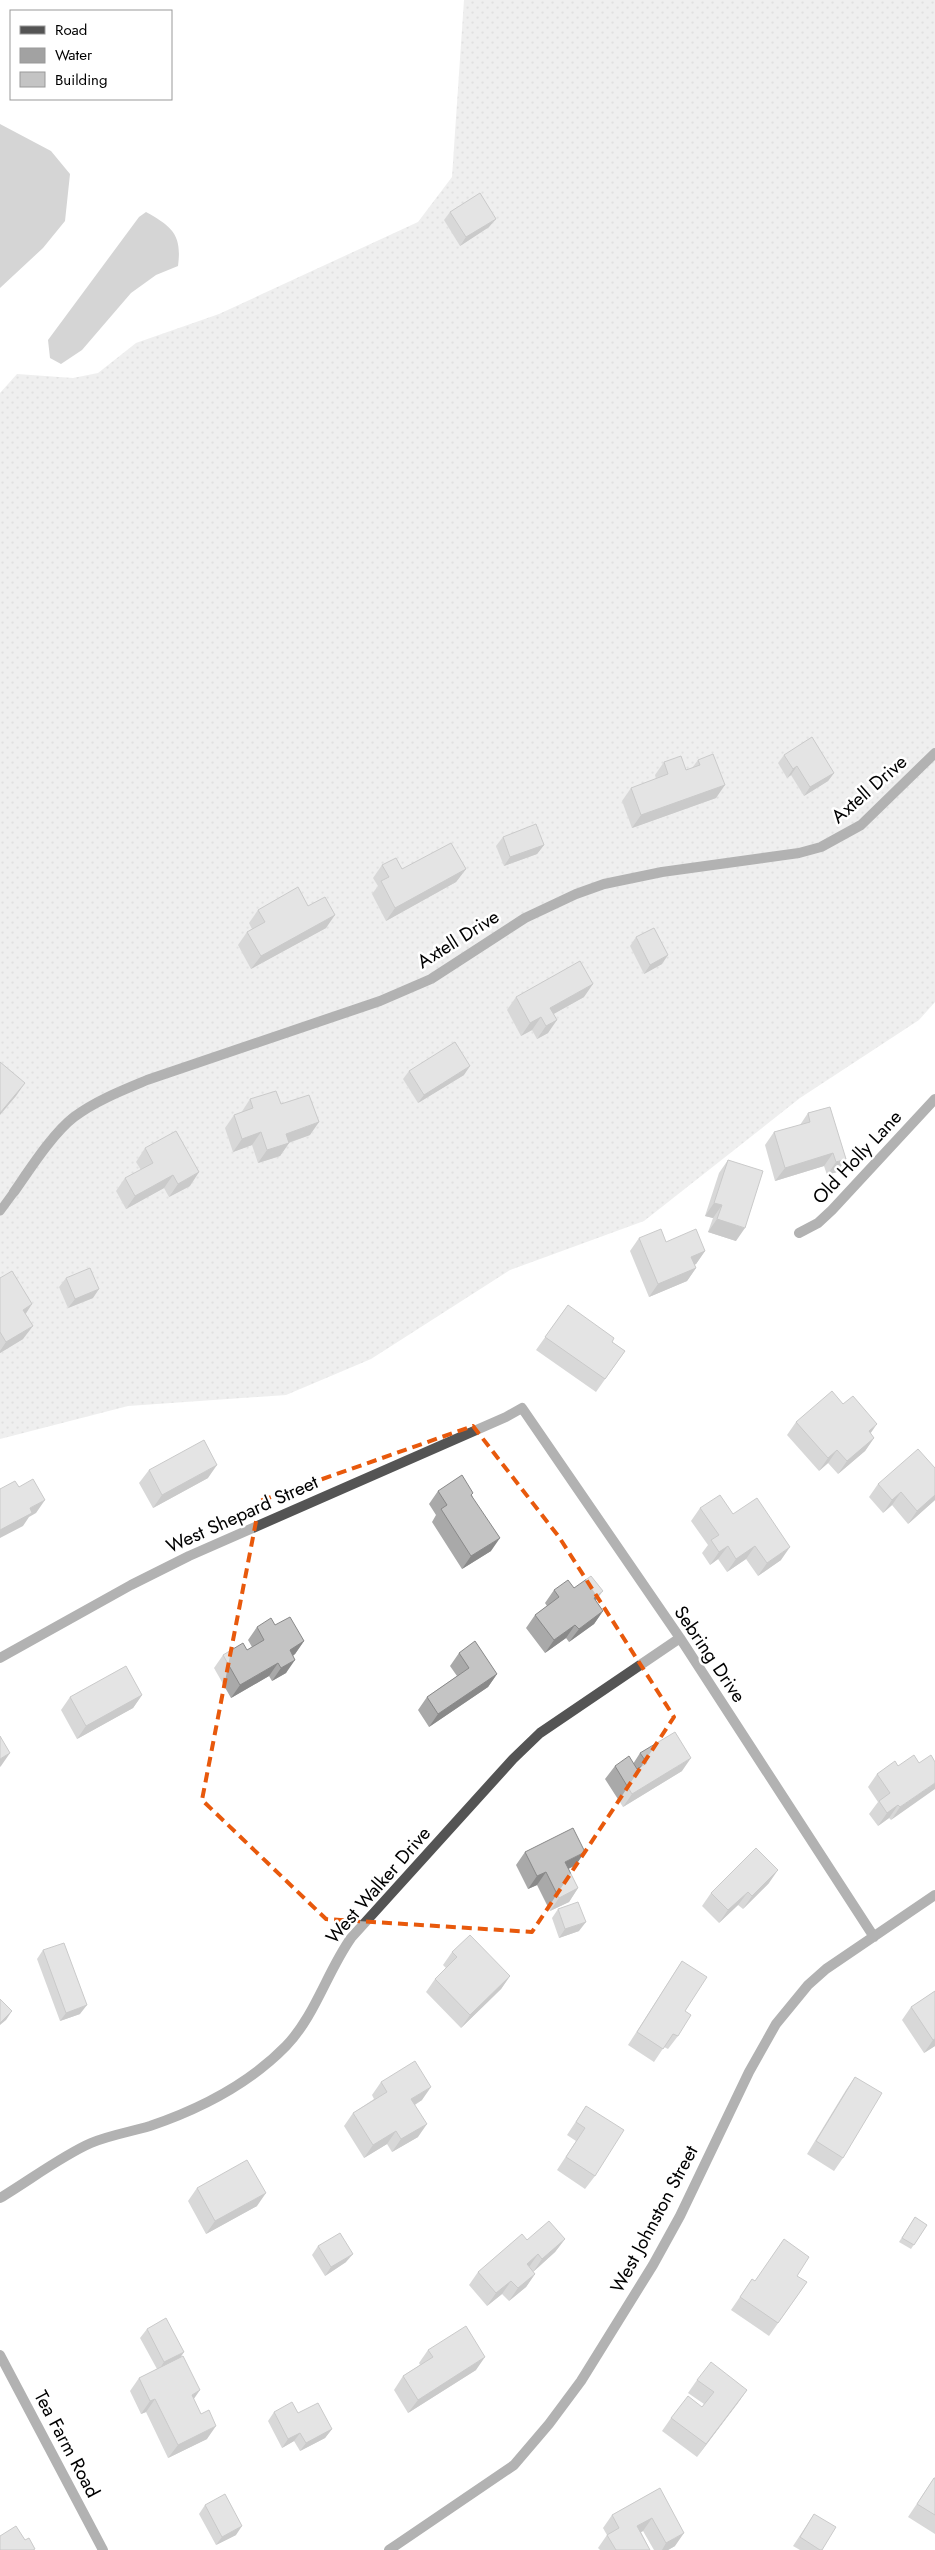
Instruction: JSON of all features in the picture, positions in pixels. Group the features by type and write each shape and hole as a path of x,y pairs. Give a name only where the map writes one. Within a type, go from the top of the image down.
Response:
{"street":[{"name":"Axtell Drive","path":"14,1192 41,1154 74,1117 120,1092 147,1080 380,1001 431,979 525,918 576,894 604,884 662,872 799,853 821,847 860,826 935,754"},
{"name":"Old Holly Lane","path":"799,1233 818,1223 832,1210 935,1099"},
{"name":"Sebring Drive","path":"506,1418 522,1408 680,1638 874,1937"},
{"name":"West Shepard Street","path":"0,1658 131,1585 189,1556 506,1418"},
{"name":"West Walker Drive","path":"0,2198 90,2144 196,2109 265,2066 288,2044 306,2018 351,1938 512,1759 540,1733 680,1638"},
{"name":"West Johnston Street","path":"389,2550 514,2465 549,2424 581,2381 653,2265 680,2216 750,2072 776,2024 808,1985 826,1969 935,1895"},
{"name":"Tea Farm Road","path":"0,2355 104,2550"}],"lane":[{"path":"0,1211 14,1192"}],"highlighted area":[{"path":"473,1426 559,1537 674,1717 532,1932 326,1919 202,1800 260,1501"}],"shaded area":[{"path":"464,0 935,0 935,1002 919,1020 800,1098 644,1221 510,1270 371,1359 286,1395 128,1406 0,1439 0,393 17,374 73,378 98,373 136,343 219,314 418,222 452,177"}],"water":[{"path":"0,124 51,151 70,174 65,221 43,248 0,288"},
{"path":"146,212 163,222 174,233 177,239 179,255 178,266 156,275 131,293 82,350 61,364 50,358 48,340 139,217"}],"building":[{"path":"480,193 496,219 466,237 450,212"},
{"path":"812,737 834,773 810,787 797,766 793,769 784,755"},
{"path":"713,754 725,785 641,815 631,788 668,774 664,762 681,756 686,770 700,765 698,760"},
{"path":"536,824 544,845 510,857 503,837"},
{"path":"451,843 466,869 395,908 381,881 389,877 382,865 396,858 402,869"},
{"path":"298,887 308,906 325,897 335,915 261,956 247,932 265,922 258,910"},
{"path":"654,928 668,955 650,965 636,937"},
{"path":"580,961 593,984 550,1008 557,1020 546,1026 541,1017 530,1023 516,997"},
{"path":"455,1042 470,1066 424,1095 409,1071"},
{"path":"0,1062 25,1083 0,1113"},
{"path":"276,1091 281,1104 309,1095 319,1122 286,1134 289,1143 267,1150 261,1132 242,1139 234,1115 253,1108 250,1099"},
{"path":"830,1107 846,1159 836,1162 833,1153 785,1168 774,1132 810,1122 808,1113"},
{"path":"176,1131 199,1172 178,1184 173,1175 135,1196 125,1178 153,1163 145,1148"},
{"path":"728,1160 763,1171 745,1228 717,1219 722,1205 714,1203"},
{"path":"661,1229 666,1242 696,1229 705,1251 691,1257 696,1268 658,1284 639,1238"},
{"path":"90,1268 99,1289 75,1299 66,1278"},
{"path":"12,1271 32,1304 23,1310 33,1326 6,1342 0,1332 0,1278"},
{"path":"568,1305 614,1338 612,1342 625,1351 605,1379 545,1337"},
{"path":"832,1391 843,1404 853,1396 877,1424 869,1431 874,1438 847,1461 837,1450 828,1458 796,1422"},
{"path":"204,1440 217,1465 162,1495 149,1470"},
{"path":"918,1449 935,1468 935,1495 917,1511 901,1492 892,1500 878,1484"},
{"path":"462,1475 473,1493 471,1495 500,1538 471,1556 441,1509 447,1505 438,1491"},
{"path":"33,1479 45,1500 30,1508 32,1513 0,1530 0,1489 15,1481 19,1487"},
{"path":"720,1495 733,1514 757,1498 790,1547 767,1563 755,1546 736,1559 728,1546 719,1552 711,1540 719,1535 700,1508"},
{"path":"591,1576 603,1591 594,1598 603,1611 579,1629 575,1625 554,1640 535,1615 559,1597 554,1590 568,1580 574,1588"},
{"path":"290,1617 304,1641 290,1650 295,1660 281,1668 278,1663 240,1685 223,1655 243,1643 247,1650 264,1640 257,1627 271,1618 275,1625"},
{"path":"475,1641 497,1674 438,1714 427,1697 469,1668 459,1653"},
{"path":"126,1666 142,1695 86,1726 70,1697"},
{"path":"675,1732 691,1758 632,1794 615,1766 629,1756 637,1769 647,1763 640,1753"},
{"path":"0,1736 10,1753 0,1759"},
{"path":"914,1755 919,1763 931,1755 935,1762 935,1783 900,1807 898,1805 887,1813 879,1801 890,1793 877,1774 895,1761 898,1766"},
{"path":"573,1828 585,1852 565,1862 578,1888 559,1898 546,1872 537,1876 525,1852"},
{"path":"756,1848 778,1870 752,1896 748,1892 728,1910 711,1893"},
{"path":"578,1902 586,1922 565,1929 558,1909"},
{"path":"470,1935 510,1976 470,2015 435,1979 457,1957 452,1952"},
{"path":"64,1943 87,2005 66,2013 43,1950"},
{"path":"682,1961 707,1977 685,2011 691,2015 678,2036 673,2034 663,2049 637,2032"},
{"path":"935,1991 935,2039 933,2040 911,2007"},
{"path":"0,1999 12,2011 0,2023"},
{"path":"415,2061 431,2087 411,2099 427,2124 401,2139 396,2131 373,2145 353,2113 387,2092 381,2082"},
{"path":"855,2077 882,2093 843,2158 816,2141"},
{"path":"586,2106 624,2130 595,2176 566,2157 585,2128 576,2122"},
{"path":"247,2160 266,2193 215,2221 197,2188"},
{"path":"915,2217 927,2225 914,2245 902,2238"},
{"path":"549,2221 565,2239 542,2259 538,2254 527,2264 535,2274 518,2288 511,2281 496,2293 478,2272 522,2234 527,2240"},
{"path":"340,2233 353,2254 331,2267 318,2246"},
{"path":"784,2239 809,2257 797,2276 807,2282 778,2323 740,2297 752,2279 755,2281"},
{"path":"166,2318 184,2352 164,2362 147,2329"},
{"path":"466,2326 485,2357 418,2400 403,2376 433,2357 428,2350"},
{"path":"183,2356 200,2390 192,2395 201,2414 209,2410 216,2426 178,2445 155,2399 150,2401 139,2378"},
{"path":"711,2362 747,2390 706,2444 671,2418 688,2396 702,2407 714,2392 697,2380"},
{"path":"292,2402 298,2413 318,2403 332,2429 306,2443 300,2433 288,2439 274,2412"},
{"path":"935,2478 935,2515 917,2504"},
{"path":"660,2488 684,2533 666,2543 652,2518 637,2526 650,2550 616,2550 607,2535 619,2528 612,2515"},
{"path":"225,2494 242,2526 222,2537 205,2505"},
{"path":"814,2514 836,2527 822,2550 800,2537"},
{"path":"16,2526 25,2540 29,2538 35,2549 0,2550 0,2536"}]}
